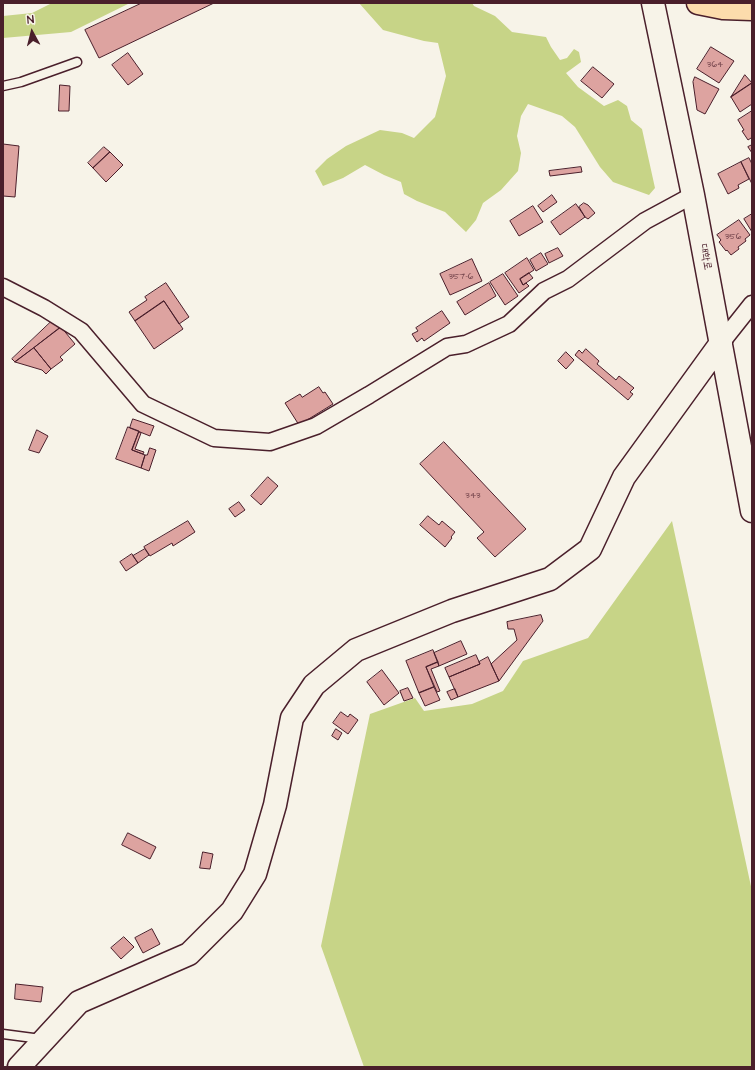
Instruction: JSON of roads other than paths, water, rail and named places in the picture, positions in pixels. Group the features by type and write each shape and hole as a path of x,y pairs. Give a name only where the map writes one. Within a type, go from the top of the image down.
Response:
{"main road":[{"path":"698,3 723,8 752,8"}],"street":[{"name":"대학로","path":"653,3 693,195 752,511"},
{"path":"3,287 44,308 81,331 143,404 214,438 270,442 316,426 369,396 447,347 466,344 509,324 544,291 568,279 645,221 693,195"},
{"path":"18,1067 79,1002 189,954 232,911 255,874 275,805 292,718 314,685 356,650 452,612 550,579 590,548 624,477 721,343 752,304"}],"lane":[{"path":"3,86 21,82 77,62"},
{"path":"3,1034 44,1040"}]}
